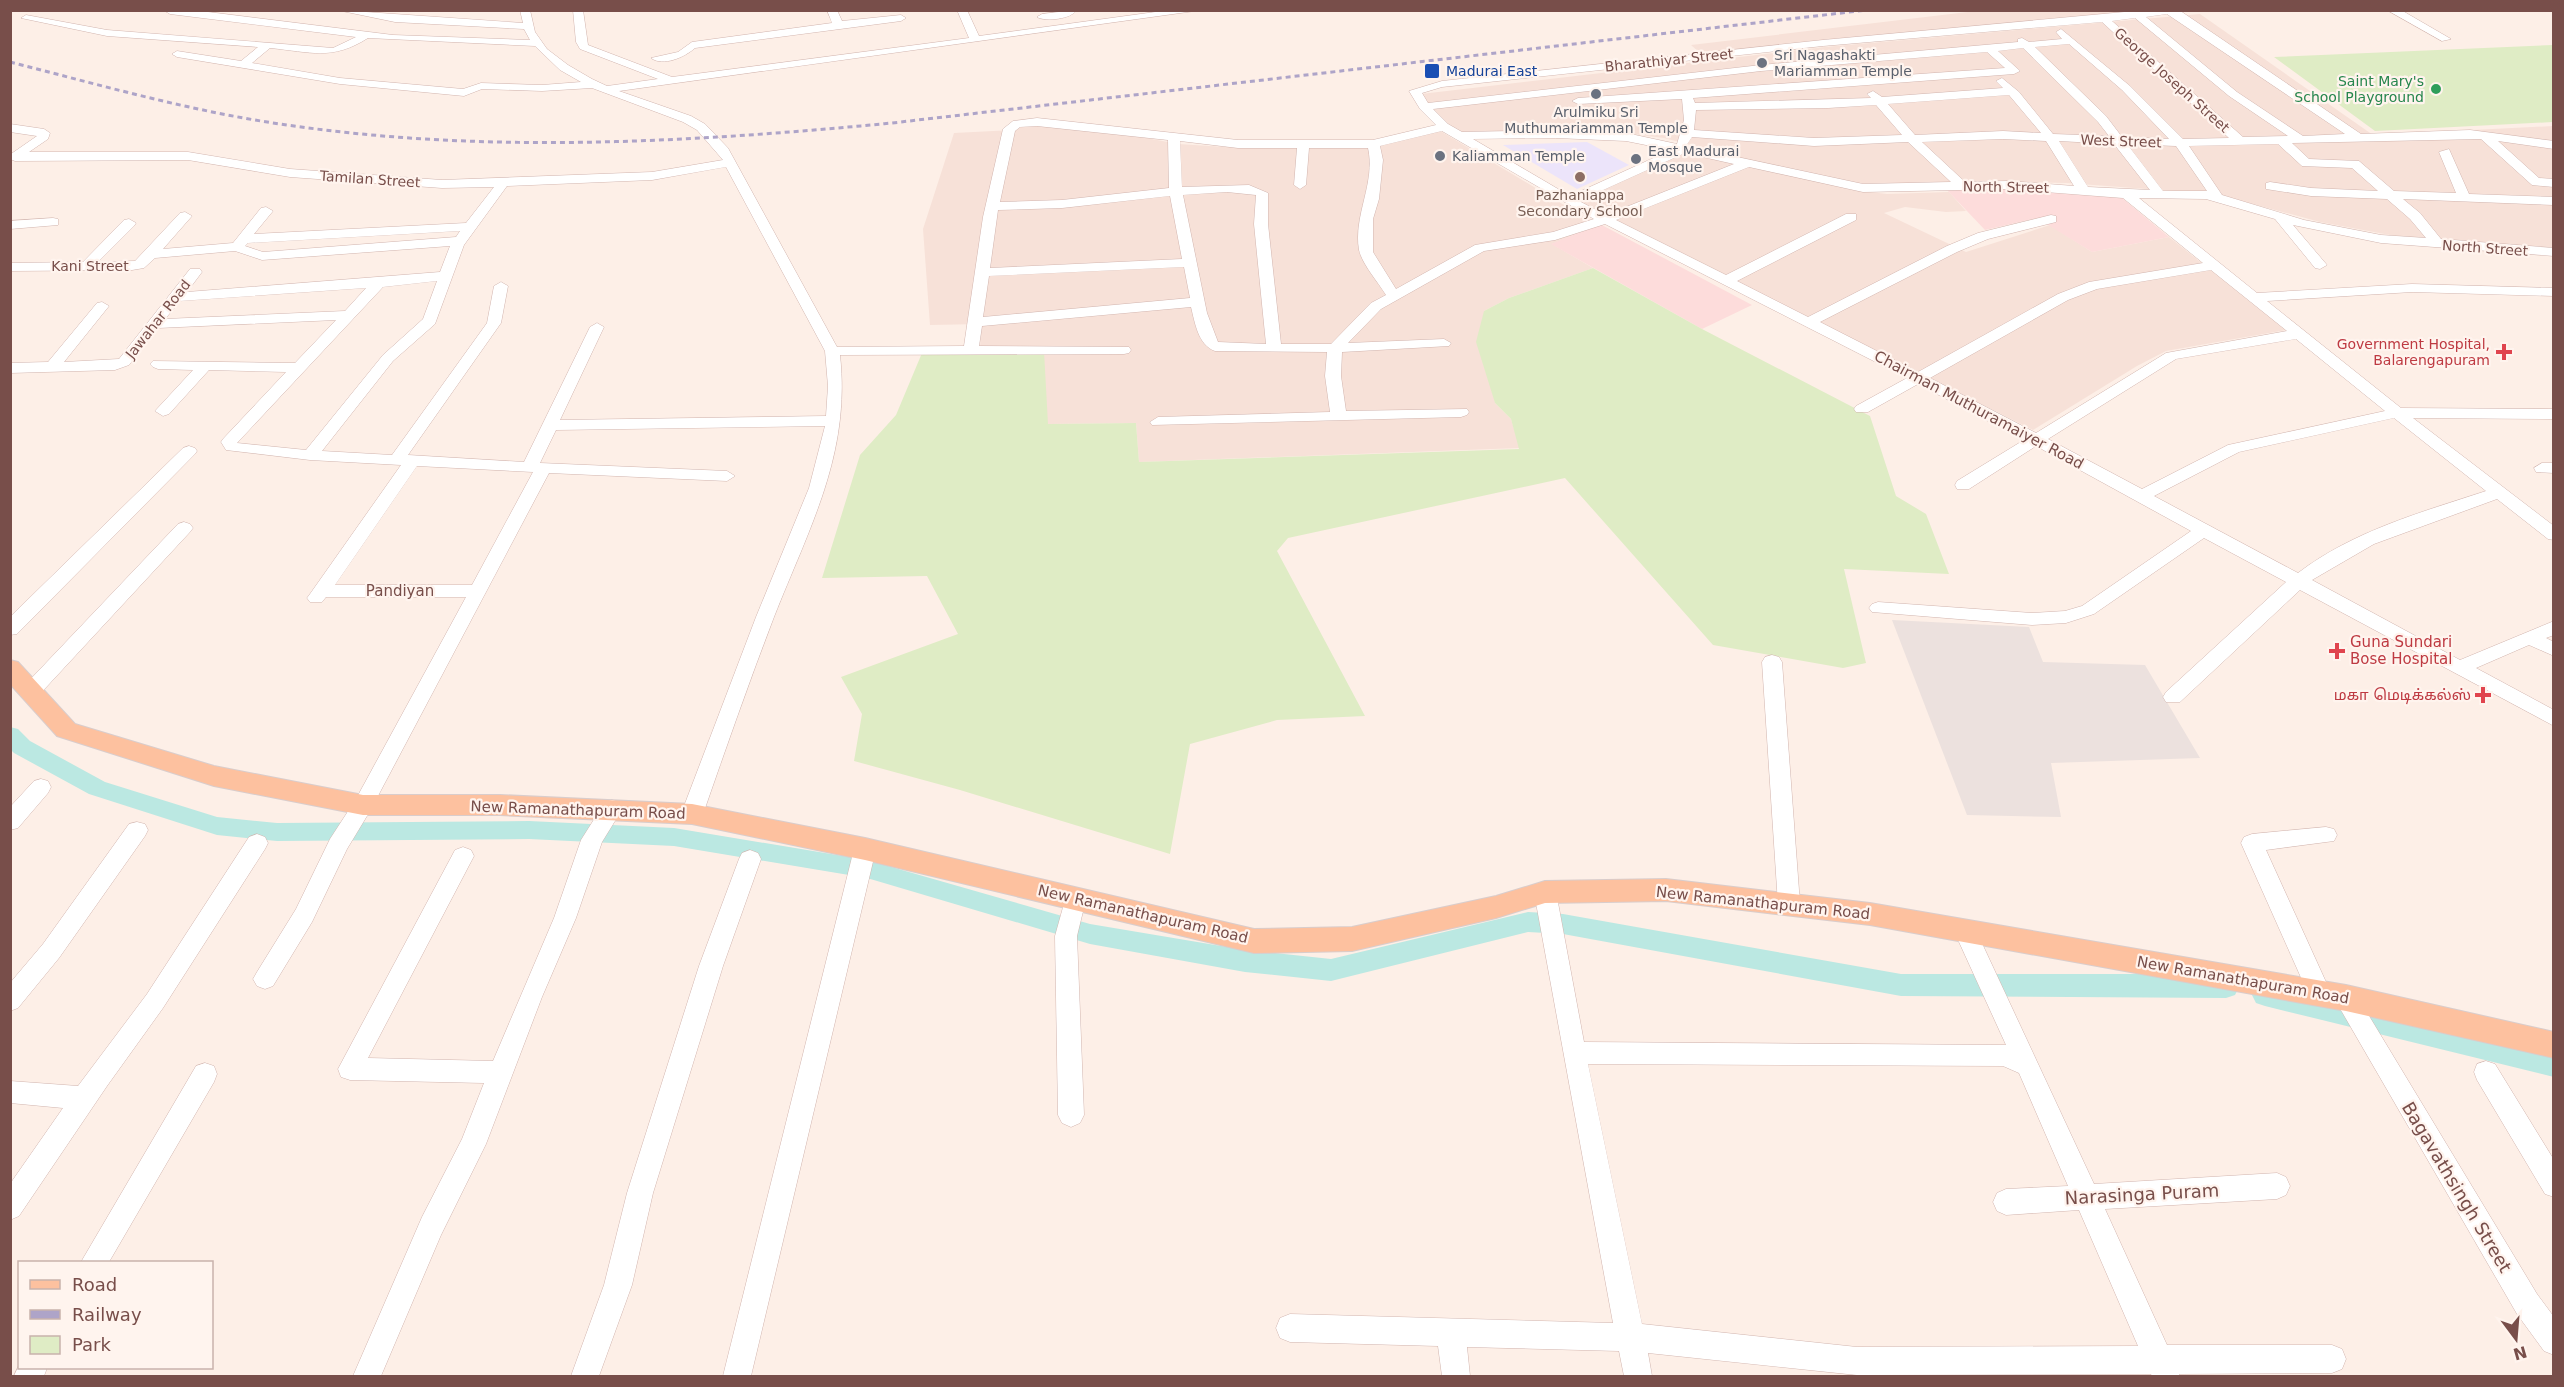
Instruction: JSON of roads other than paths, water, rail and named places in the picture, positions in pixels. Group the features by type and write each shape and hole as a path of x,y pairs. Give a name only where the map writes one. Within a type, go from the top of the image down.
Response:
{"main road":[{"name":"New Ramanathapuram Road","path":"10,668 66,730 214,776 352,823 500,805 601,825 692,814 860,864 1071,918 1254,941 1352,939 1496,907 1548,913 1666,890 1870,914 2319,993 2354,1013 2553,1045"}],"street":[{"path":"342,10 396,19 525,18 536,43 596,87 687,119 701,127 724,151 731,162 832,351 836,371 833,421 830,444 816,497 766,616 692,814"},
{"path":"578,10 581,42 584,47 668,79"},
{"path":"832,10 838,25"},
{"path":"962,10 975,40"},
{"path":"1040,14 1071,13 1071,10"},
{"name":"Bharathiyar Street","path":"1415,91 1442,84 1823,43 2104,20 2174,10"},
{"path":"2392,10 2446,39"},
{"path":"170,11 366,35 536,43"},
{"path":"656,58 681,55 689,46 696,44 838,25 904,29 975,40 1196,11"},
{"path":"2169,11 2356,136"},
{"path":"1040,14 1050,30"},
{"path":"2139,16 2233,94 2300,138"},
{"path":"26,18 107,33 340,50 366,35"},
{"name":"George Joseph Street","path":"2104,20 2240,141"},
{"path":"2053,24 2182,143 2203,171 2216,196"},
{"path":"2006,27 2090,105 2158,193"},
{"path":"177,54 340,81 464,93 485,86 596,87 668,79 904,29"},
{"path":"1424,107 1532,92 1841,60 2072,41"},
{"path":"1823,43 1863,82 1912,139 1962,186"},
{"path":"243,65 269,44"},
{"path":"1532,92 1539,101 1548,104 2015,70 1989,48"},
{"path":"1993,73 2053,138 2083,190"},
{"name":"Chairman Muthuramaiyer Road","path":"1415,91 1424,107 1450,132 1569,201 1920,379 2142,496 2553,719"},
{"path":"1691,107 1879,102 2011,91"},
{"path":"1569,201 1681,149 1689,133 1691,107 1686,95"},
{"name":"North Street","path":"971,350 993,206 1009,129 1017,124 1037,122 1092,126 1174,138 1238,144 1373,144 1450,132 1592,135 1640,139 1863,188 2008,185 2126,194 2216,196 2326,229 2438,244 2553,252"},
{"path":"10,128 44,133 41,139 14,156"},
{"name":"West Street","path":"1689,133 1814,142 2003,135 2182,143 2356,136 2485,136 2553,145"},
{"path":"2485,136 2553,135"},
{"path":"2485,136 2536,182 2553,183"},
{"path":"1174,138 1172,163 1174,192 1198,302 1212,345 1220,348 1335,348 1444,343"},
{"path":"2280,139 2306,163 2355,164 2392,195 2438,244"},
{"path":"1373,144 1377,160 1373,199 1366,219 1366,252 1394,296"},
{"path":"1300,185 1303,145"},
{"path":"2445,152 2463,196"},
{"name":"Tamilan Street","path":"14,156 188,156 291,173 442,184 652,176 731,162"},
{"path":"1339,416 1333,376 1335,348 1376,306 1480,248 1555,236 1604,220 1748,163"},
{"path":"310,455 387,358 429,321 459,241 503,183"},
{"path":"2270,186 2311,192 2553,201"},
{"path":"993,206 1062,204 1243,187 1257,189 1262,193 1261,224 1274,348"},
{"path":"2126,194 2497,493 2553,535"},
{"path":"266,211 240,243 249,253 273,255 459,241"},
{"path":"151,254 185,216"},
{"path":"2280,217 2320,265"},
{"path":"1726,281 1851,218"},
{"path":"1809,322 1983,236 2051,219"},
{"path":"10,225 53,222"},
{"path":"87,266 129,223"},
{"name":"Kani Street","path":"10,267 132,266 139,265 151,254 240,243 469,227"},
{"path":"982,272 1190,263"},
{"path":"1862,409 1920,379 2063,297 2094,285 2216,265"},
{"name":"Jawahar Road","path":"10,368 115,365 124,362 195,272"},
{"path":"176,297 446,276"},
{"path":"379,283 230,438 229,445 310,455 727,476"},
{"path":"405,460 494,323 501,286"},
{"path":"2254,297 2412,288 2553,292"},
{"path":"975,322 1198,302"},
{"path":"52,367 102,306"},
{"path":"155,324 348,315"},
{"path":"266,979 304,915 478,591 537,467 550,425 597,327"},
{"path":"1963,485 2171,356 2300,334"},
{"path":"832,351 1124,350"},
{"path":"158,364 297,368"},
{"path":"164,411 205,365"},
{"path":"1158,422 1461,412"},
{"path":"2142,496 2234,448 2397,413 2553,414"},
{"path":"550,425 833,421"},
{"path":"10,629 189,451"},
{"name":"Pandiyan","path":"405,460 319,594 478,591"},
{"path":"2173,697 2298,581 2328,560 2370,539 2497,493"},
{"path":"32,690 184,528"},
{"path":"1878,608 2032,619 2066,617 2088,610 2204,530"},
{"path":"2458,668 2553,627"},
{"path":"2530,638 2553,650"},
{"path":"1772,662 1789,904"},
{"path":"10,822 41,788"},
{"path":"367,1377 431,1226 473,1144 503,1072 530,997 565,918 601,825"},
{"path":"10,1001 51,951 137,830"},
{"path":"2319,993 2252,843 2326,835"},
{"path":"10,1207 84,1098 155,1001 257,843"},
{"path":"463,856 350,1069 503,1072"},
{"path":"585,1377 618,1285 640,1193 708,976 750,859"},
{"path":"737,1377 860,864"},
{"path":"1548,913 1638,1377"},
{"path":"1071,918 1071,1115"},
{"path":"1965,931 2088,1197 2162,1368"},
{"name":"Bagavathsingh Street","path":"2354,1013 2527,1304 2553,1341"},
{"path":"1574,1053 2004,1055 2028,1065"},
{"path":"2486,1072 2553,1185"},
{"path":"95,1261 205,1074"},
{"path":"10,1092 84,1098"},
{"name":"Narasinga Puram","path":"2006,1202 2277,1186"},
{"path":"1290,1328 1630,1337 1857,1361 1995,1369 2162,1368 2332,1359"},
{"path":"1451,1332 1456,1377"}],"waterway":[{"path":"10,735 22,747 97,788 217,826 277,832 529,830 674,837 867,869 1090,934 1245,961 1331,970 1528,922 1563,924 1901,985 2216,985 2226,987"},
{"path":"2265,995 2554,1065"}],"railway":[{"path":"10,62 222,114 258,121 369,135 518,142 668,140 892,123 1867,10"}],"place":[{"name":"Sri Nagashakti Mariamman Temple","path":"1762,63"},
{"name":"Madurai East","path":"1432,71"},
{"name":"Saint Mary's School Playground","path":"2436,89"},
{"name":"Arulmiku Sri Muthumariamman Temple","path":"1596,94"},
{"name":"Kaliamman Temple","path":"1440,156"},
{"name":"East Madurai Mosque","path":"1636,159"},
{"name":"Pazhaniappa Secondary School","path":"1580,177"},
{"name":"Government Hospital, Balarengapuram","path":"2504,352"},
{"name":"Guna Sundari Bose Hospital","path":"2337,651"},
{"name":"மகா மெடிக்கல்ஸ்","path":"2483,695"}]}
